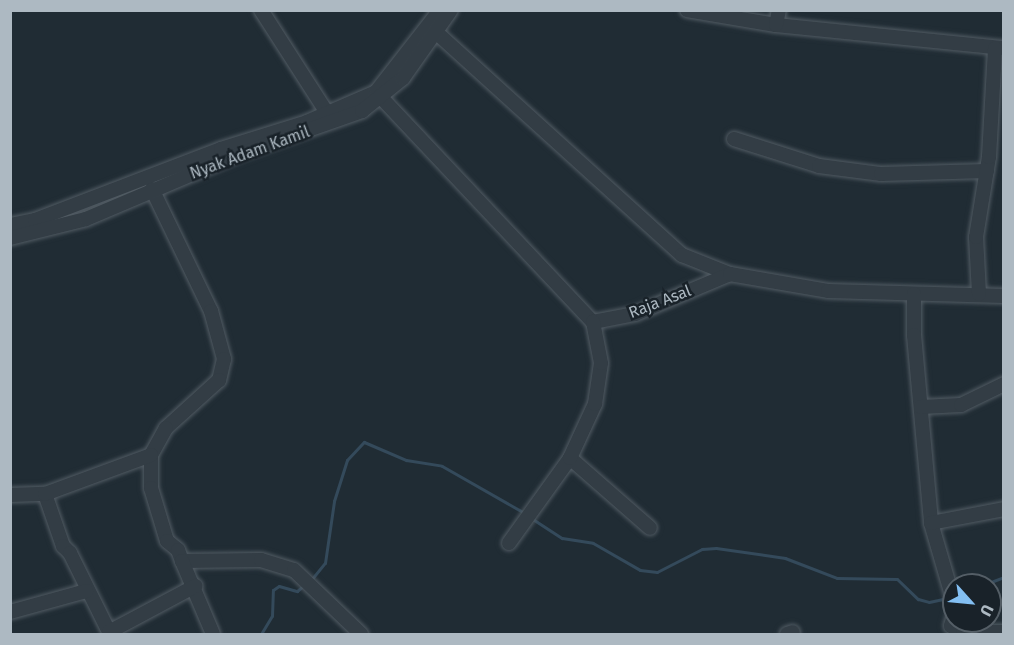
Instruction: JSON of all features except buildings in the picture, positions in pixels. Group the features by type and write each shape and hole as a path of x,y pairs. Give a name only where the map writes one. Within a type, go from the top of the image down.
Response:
{"street":[{"path":"10,225 72,207 221,149 331,118 261,10"},
{"path":"415,54 440,10"},
{"name":"Nyak Adam Kamil","path":"10,238 86,219 152,189 331,118 380,94 437,33 452,10"},
{"path":"687,10 776,26 1000,48 997,123 975,237 979,294"},
{"path":"776,26 779,10"},
{"path":"437,33 682,255 730,274 828,291 1004,296"},
{"path":"380,94 593,322 601,363 598,392 570,458 509,543"},
{"path":"734,139 819,166 880,174 987,171"},
{"path":"152,189 211,311 224,359 219,380 166,428 151,454 151,488 167,541 178,550 195,586 213,634"},
{"name":"Raja Asal","path":"593,322 635,314 730,274"},
{"path":"914,294 921,407 932,523 946,573"},
{"path":"921,407 961,405 1004,384"},
{"path":"10,495 45,494 151,454"},
{"path":"570,458 650,528"},
{"path":"45,494 63,546 70,553 86,591 110,633 195,586"},
{"path":"932,523 1004,509"},
{"path":"182,561 261,560 294,570 361,634"},
{"path":"10,612 86,591"},
{"path":"970,633 988,633"}],"waterway":[{"path":"311,580 325,563 334,501 347,460 364,442 406,460 442,466 526,514"},
{"path":"531,518 562,538 593,543 640,570 657,572 702,549 716,548 785,558 837,578 897,579 918,599 929,602 942,599"},
{"path":"261,634 272,616 273,590 279,586 297,591 303,586"}]}
